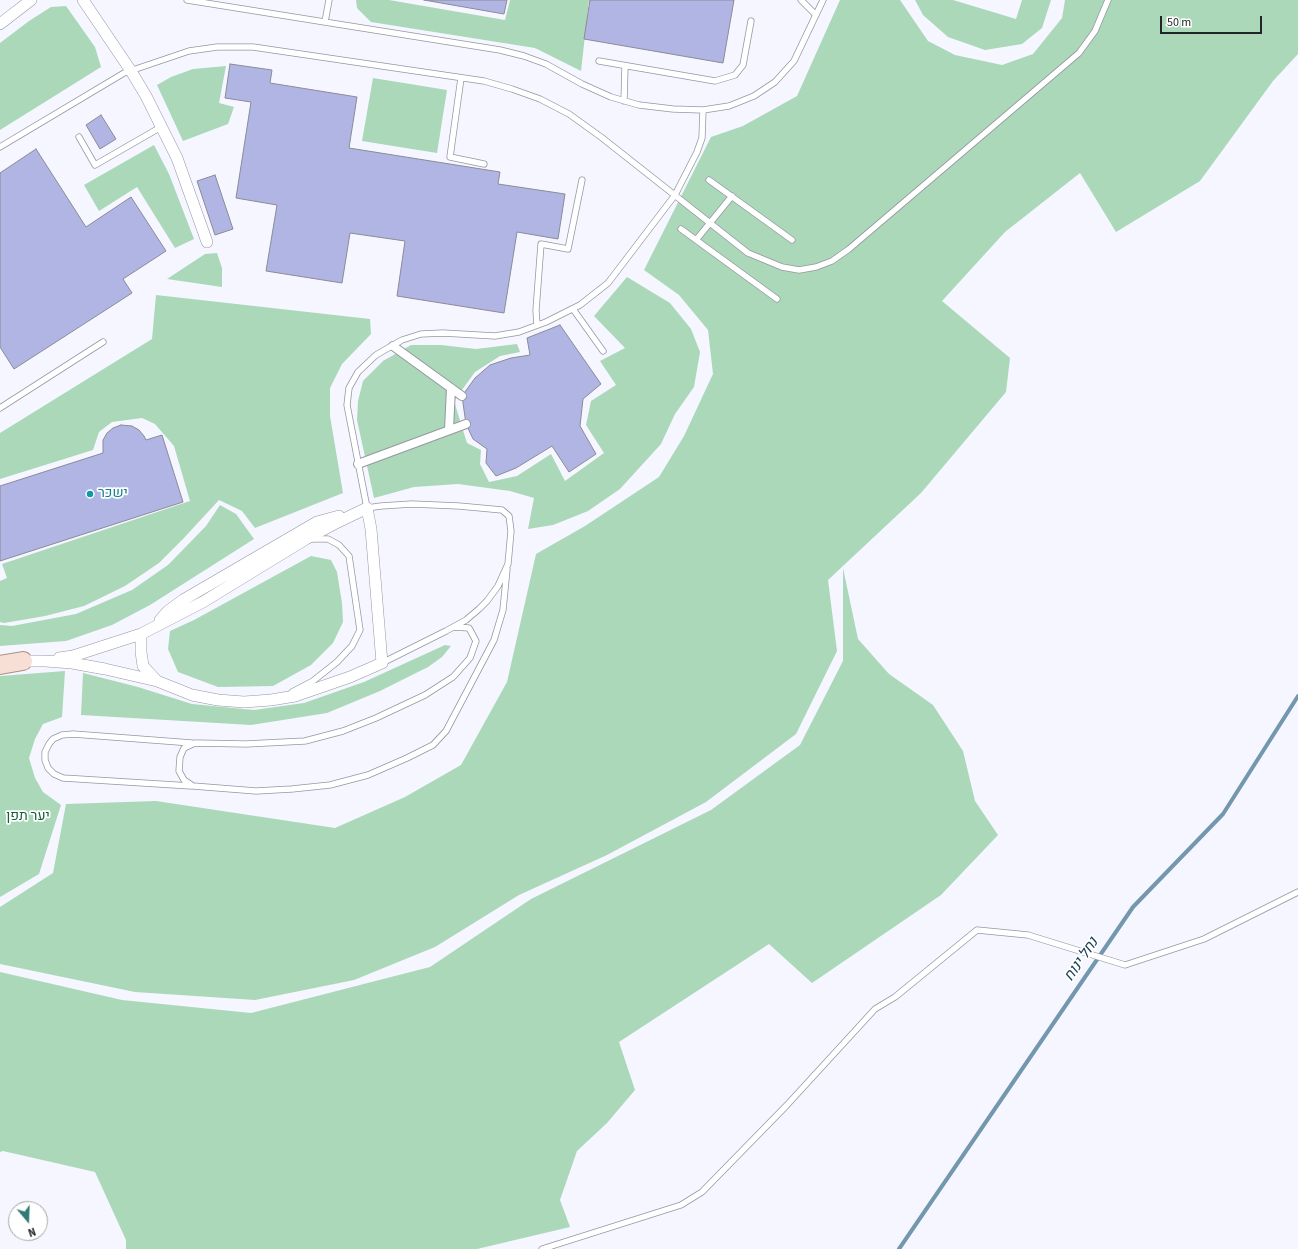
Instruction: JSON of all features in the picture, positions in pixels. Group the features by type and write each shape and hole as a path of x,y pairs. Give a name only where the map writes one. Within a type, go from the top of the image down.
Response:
{"main road":[{"path":"0,665 23,661"}],"street":[{"path":"0,24 31,0"},
{"path":"83,0 131,70 162,127 177,158 207,242"},
{"path":"393,346 462,396"},
{"path":"449,430 451,388"},
{"path":"358,464 466,424"},
{"path":"45,661 73,656 141,634 203,602 306,539 367,508"},
{"path":"153,628 168,612 183,600 318,522 367,508"},
{"path":"0,661 45,661 72,663 157,681 192,695 218,700 244,702 295,696 350,677 382,663 371,529 367,508"},
{"path":"141,634 143,666 157,681"}],"lane":[{"path":"187,0 500,50 524,56 546,64 582,84 611,97 639,105 673,109 703,110 729,106 754,96 775,82 794,61 824,0"},
{"path":"325,22 329,0"},
{"path":"801,0 816,15"},
{"path":"0,147 124,73 189,51 217,47 253,47 484,81 540,99 569,114 601,137 748,253 782,267 799,270 816,267 832,261 849,248 1079,52 1095,31 1108,0"},
{"path":"599,61 715,81 735,75 743,66 751,22"},
{"path":"624,100 625,66"},
{"path":"461,78 450,157 484,164"},
{"path":"454,627 469,628 476,641 470,658 453,677 425,695 376,718 343,731 305,741 246,744 195,743 73,734 62,735 53,739 48,744 45,752 45,760 48,768 54,774 63,778 256,791 330,785 368,775 433,745 446,731 494,640 503,610 511,531 509,516 502,510 458,506 412,504 367,508 347,405 349,388 358,372 376,355 402,340 421,334 444,333 495,336 519,332 580,305 608,283 675,195 697,152 702,138 703,110"},
{"path":"80,137 95,165 162,127"},
{"path":"537,325 536,310 541,244 568,249 582,180"},
{"path":"709,180 792,240"},
{"path":"696,240 732,196"},
{"path":"681,229 777,299"},
{"path":"573,309 603,351"},
{"path":"0,408 103,342"},
{"path":"282,698 313,681 337,662 352,646 360,630 348,556 339,545 328,539 306,539"},
{"path":"382,663 466,620 487,601 498,586 508,564"},
{"path":"193,786 184,780 179,771 180,757 184,748 195,743"},
{"path":"542,1249 681,1205 702,1192 787,1105 875,1009 895,997 977,930 1028,935 1091,953 1125,965 1204,939 1298,892"}],"green space":[{"path":"356,0 389,0 505,20 510,0 589,0 581,71 535,48 371,22 357,8"},
{"path":"840,0 900,0 928,41 955,55 1002,65 1033,54 1062,18 1065,0 1298,0 1298,54 1273,81 1200,181 1116,232 1080,173 1005,232 942,301 1010,358 1006,392 921,493 828,580 837,651 796,734 706,802 607,855 519,895 435,947 354,980 255,1000 135,992 0,964 0,907 53,873 66,804 156,801 335,828 405,797 461,765 507,682 536,554 585,526 659,477 684,436 713,374 708,330 679,295 644,270 711,137 743,126 797,96"},
{"path":"915,0 953,0 1016,19 1022,0 1051,0 1042,28 1022,44 985,50 948,37 923,15"},
{"path":"66,6 95,47 101,67 0,130 0,43 29,21 51,7"},
{"path":"226,66 219,103 234,107 228,124 183,141 157,85 171,77 193,69"},
{"path":"373,78 447,90 437,153 362,141"},
{"path":"154,145 169,174 194,239 175,248 137,187 99,211 84,185"},
{"path":"217,253 222,268 222,287 167,279 205,254"},
{"path":"627,277 670,303 691,329 700,352 694,387 675,414 661,444 620,489 588,511 553,525 528,529 534,498 510,491 458,484 414,487 374,498 357,420 358,401 363,381 383,361 411,345 441,345 476,349 517,344 520,352 500,356 475,372 454,401 467,443 481,450 480,464 489,482 517,476 551,454 565,481 604,453 586,425 591,401 616,385 600,361 625,348 594,316"},
{"path":"156,295 370,319 371,334 342,364 330,388 330,416 343,493 255,528 242,511 219,500 159,563 125,586 84,606 45,616 4,623 0,622 0,581 7,578 2,564 190,501 174,446 155,424 142,418 112,422 99,432 93,450 0,479 0,433 152,339"},
{"path":"220,505 236,514 254,539 150,605 112,625 66,641 0,646 0,625 12,626 76,614 132,590 168,565 206,526"},
{"path":"311,556 331,560 337,572 342,603 343,622 333,643 311,665 273,686 218,687 178,672 168,649 170,631 194,620"},
{"path":"843,568 858,639 889,674 933,705 963,751 975,801 998,835 941,895 812,983 769,944 619,1042 635,1090 607,1123 577,1151 560,1200 570,1227 477,1249 126,1249 126,1240 95,1172 3,1151 0,1152 0,972 122,1000 251,1013 430,967 531,899 711,810 800,745 843,661"},
{"path":"445,645 451,646 442,657 428,667 380,691 327,713 251,725 81,715 83,673 138,687 192,704 254,710 304,703 364,682"},
{"name":"יער תפן","path":"65,671 62,717 43,724 35,739 29,758 35,778 43,792 61,805 39,874 0,897 0,676"}],"building":[{"path":"424,0 507,0 504,14"},
{"path":"590,0 734,0 723,63 584,39"},
{"path":"230,64 272,70 270,83 357,97 349,148 500,172 498,184 565,194 558,239 517,232 504,313 397,296 405,241 350,233 342,283 266,271 277,205 236,198 251,102 225,98"},
{"path":"101,115 116,139 100,149 86,125"},
{"path":"36,149 86,227 131,197 166,251 123,279 132,293 14,369 0,347 0,173"},
{"path":"215,175 233,229 215,235 197,181"},
{"path":"560,325 601,384 583,399 580,426 596,454 569,472 552,446 516,468 496,476 486,463 487,449 473,439 466,424 462,396 475,378 490,365 511,358 530,355 527,338"},
{"name":"ישכר","path":"121,425 132,426 139,430 146,440 162,435 183,502 0,561 0,486 103,453 103,440 107,433 113,428"}],"waterway":[{"name":"נחל ינוח","path":"899,1249 1133,907 1223,814 1298,696"}],"place":[{"name":"ישכר","path":"90,494"}]}
